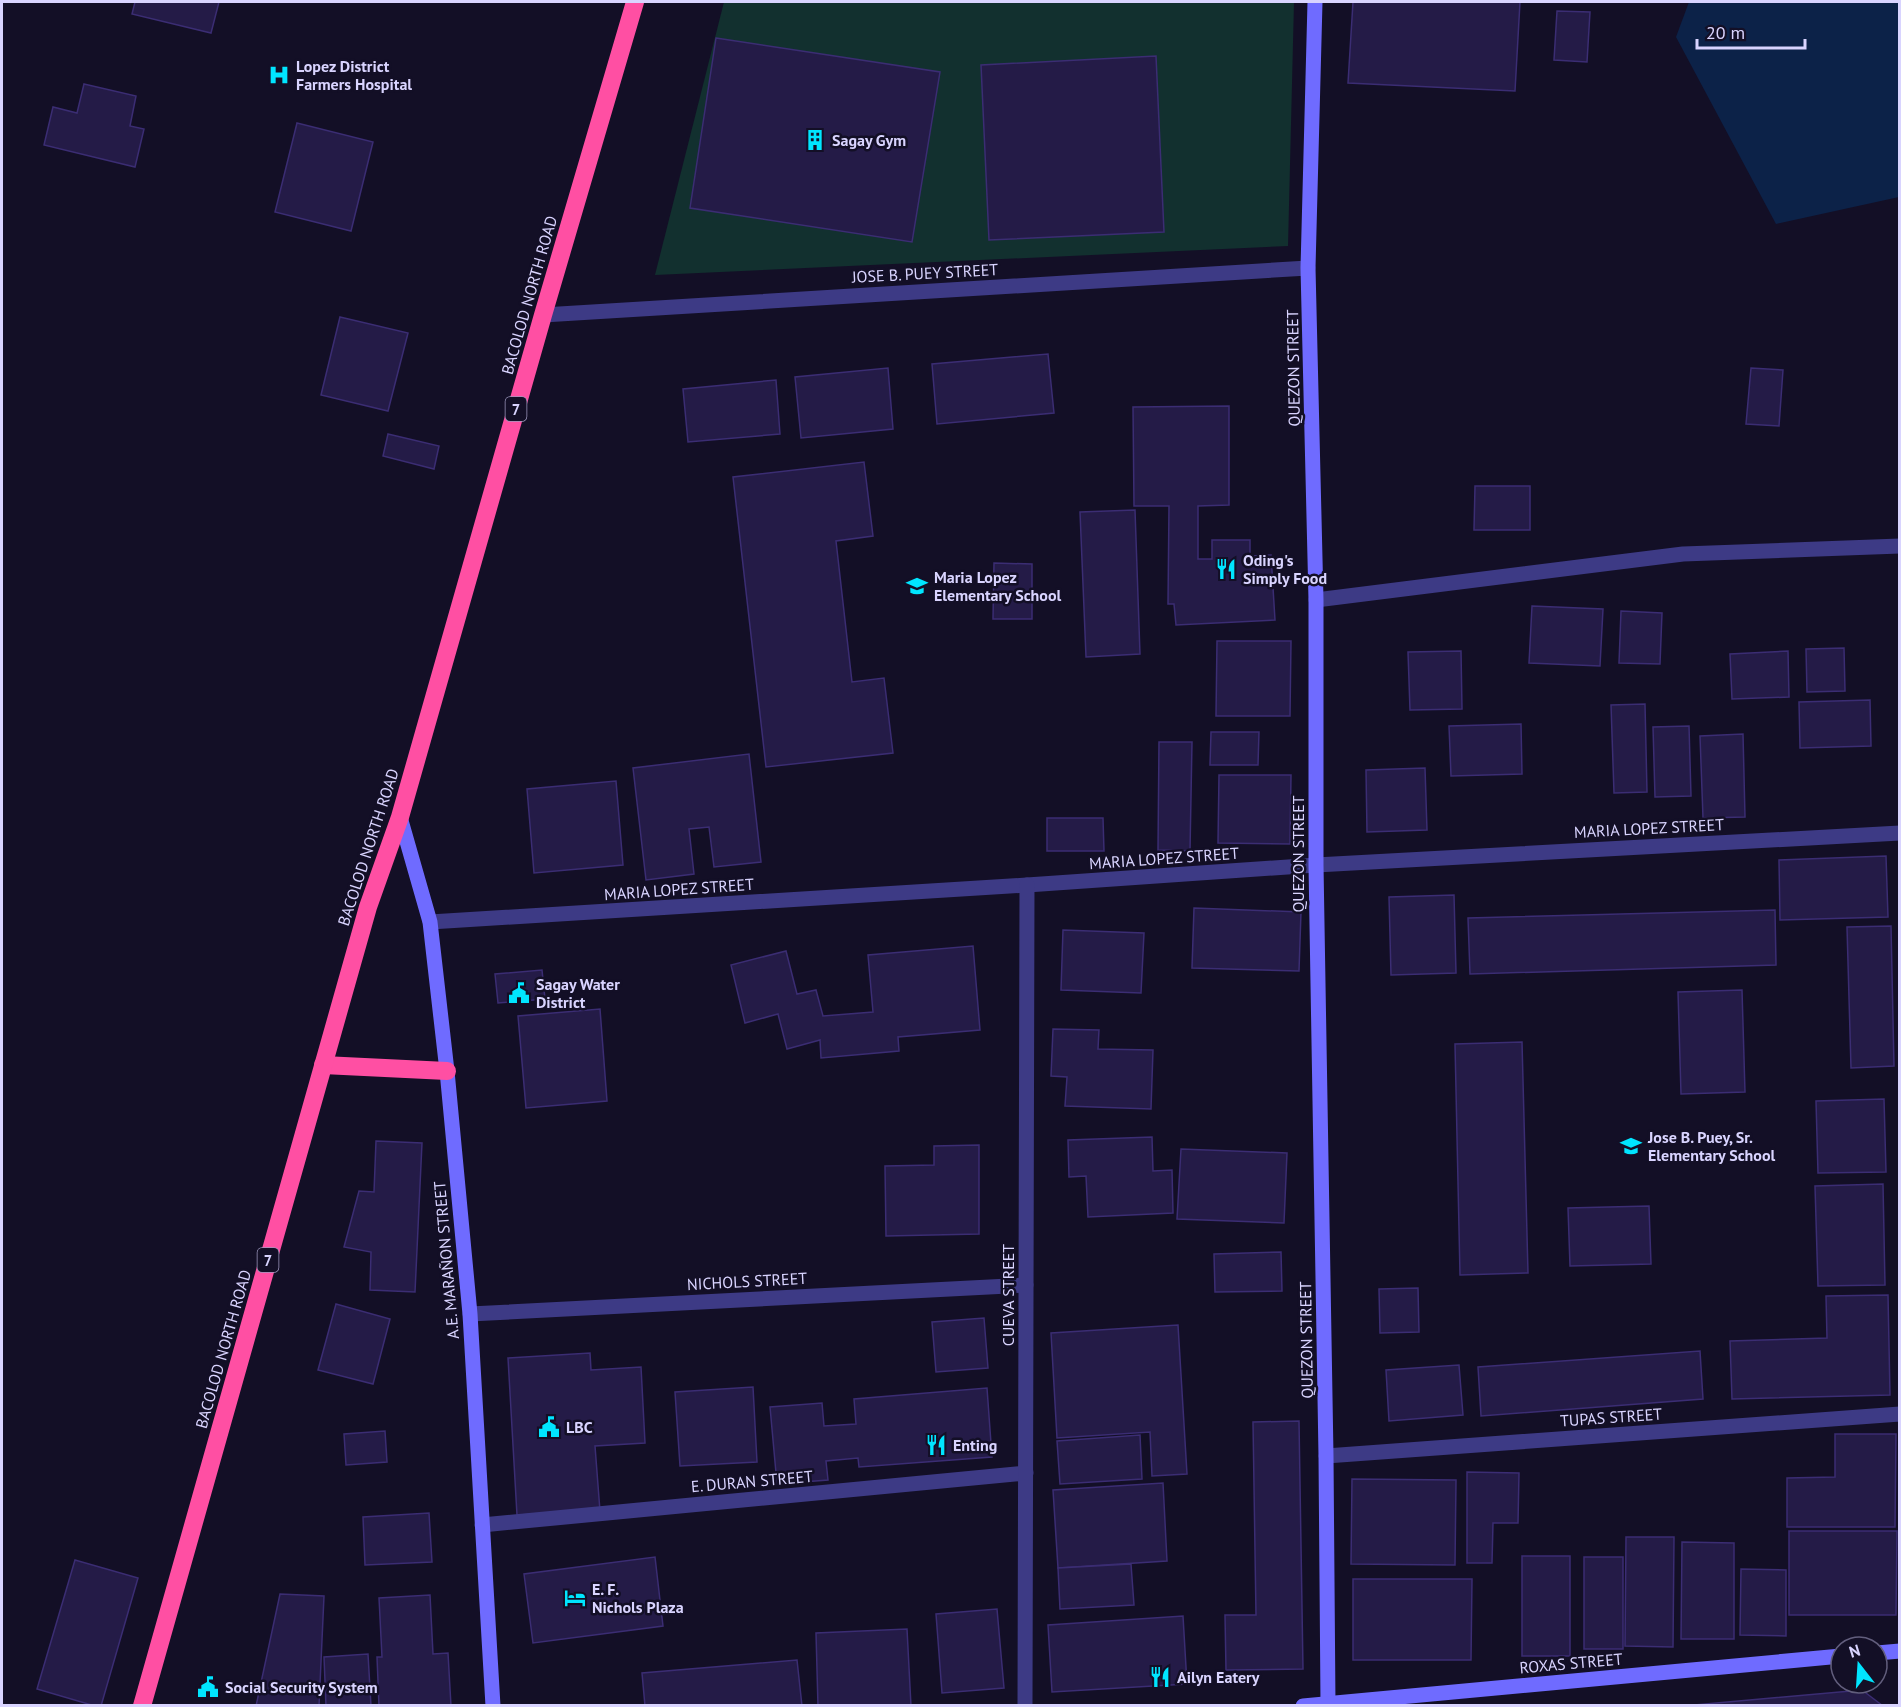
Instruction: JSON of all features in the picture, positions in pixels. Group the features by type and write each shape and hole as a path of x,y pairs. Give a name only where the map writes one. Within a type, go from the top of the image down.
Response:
{"highway":[{"name":"BACOLOD NORTH ROAD","path":"142,1706 368,907 400,817 635,2"},
{"path":"323,1065 447,1071"}],"street":[{"name":"QUEZON STREET","path":"1315,2 1308,268 1316,600 1316,865 1328,1705"},
{"name":"JOSE B. PUEY STREET","path":"543,315 1308,268"},
{"path":"1316,600 1683,554 1899,546"},
{"name":"A.E. MARAÑON STREET","path":"400,817 430,922 447,1071 470,1314 493,1706"},
{"name":"MARIA LOPEZ STREET","path":"430,922 1316,865 1899,833"},
{"name":"CUEVA STREET","path":"1025,1706 1027,885"},
{"name":"NICHOLS STREET","path":"470,1314 1026,1285"},
{"name":"TUPAS STREET","path":"1326,1456 1899,1414"},
{"name":"E. DURAN STREET","path":"482,1525 1026,1473"},
{"name":"ROXAS STREET","path":"1303,1706 1829,1657"}],"green space":[{"path":"724,2 1294,2 1288,246 655,275"}],"water":[{"path":"1689,2 1899,2 1899,197 1776,224 1676,37"}],"building":[{"path":"135,2 219,2 211,33 132,14"},
{"path":"1353,2 1520,2 1515,91 1348,83"},
{"path":"1557,11 1590,12 1587,62 1554,60"},
{"name":"Sagay Gym","path":"716,38 940,72 912,242 690,208"},
{"path":"1156,56 1164,232 989,240 981,65"},
{"path":"84,84 136,96 130,126 144,129 135,167 44,145 53,107 77,113"},
{"path":"297,123 373,142 351,231 275,212"},
{"path":"340,317 408,333 388,411 321,395"},
{"path":"1048,354 1054,413 937,424 932,364"},
{"path":"888,368 893,429 801,438 795,377"},
{"path":"1751,368 1783,370 1779,426 1746,424"},
{"path":"776,380 780,434 688,442 683,389"},
{"path":"1229,406 1229,505 1198,506 1198,559 1212,559 1212,540 1250,540 1250,556 1271,555 1275,620 1176,625 1174,604 1168,604 1169,506 1134,506 1133,407"},
{"path":"388,434 439,446 434,469 383,456"},
{"path":"864,462 873,536 836,541 852,682 884,678 893,753 766,767 733,477"},
{"path":"1475,486 1530,486 1530,530 1474,530"},
{"path":"1135,510 1140,654 1086,657 1080,512"},
{"path":"994,563 1032,564 1032,619 993,619"},
{"path":"1532,606 1603,609 1600,666 1529,663"},
{"path":"1621,611 1662,613 1660,664 1619,663"},
{"path":"1217,641 1291,641 1290,716 1216,716"},
{"path":"1844,648 1845,691 1807,692 1806,649"},
{"path":"1461,651 1462,709 1410,710 1408,652"},
{"path":"1788,651 1789,697 1732,699 1730,654"},
{"path":"1870,700 1871,746 1800,748 1799,702"},
{"path":"1645,704 1647,792 1614,793 1611,705"},
{"path":"1521,724 1522,774 1451,776 1449,726"},
{"path":"1689,726 1691,796 1655,797 1653,727"},
{"path":"1211,732 1259,732 1258,765 1210,765"},
{"path":"1743,734 1745,817 1703,818 1700,736"},
{"path":"1159,742 1192,742 1190,851 1158,850"},
{"path":"749,754 761,862 714,867 709,827 689,829 694,874 646,880 633,768"},
{"path":"1425,768 1427,830 1367,832 1366,770"},
{"path":"1219,775 1291,775 1290,844 1218,843"},
{"path":"616,781 623,865 534,873 527,789"},
{"path":"1047,818 1103,818 1104,851 1047,851"},
{"path":"1886,856 1888,917 1780,920 1779,860"},
{"path":"1454,895 1456,973 1391,975 1389,897"},
{"path":"1194,908 1301,912 1299,971 1192,968"},
{"path":"1775,910 1776,965 1470,974 1468,918"},
{"path":"1891,926 1894,1066 1851,1068 1847,927"},
{"path":"1063,930 1144,933 1141,993 1061,990"},
{"path":"973,946 980,1030 898,1037 899,1051 821,1058 820,1040 787,1049 778,1014 745,1023 731,965 786,951 797,994 816,990 823,1016 873,1012 868,955"},
{"path":"542,970 545,999 498,1003 495,974"},
{"path":"1742,990 1745,1092 1681,1094 1678,992"},
{"path":"600,1009 607,1101 526,1108 518,1016"},
{"path":"1053,1029 1099,1030 1098,1049 1153,1050 1151,1109 1065,1106 1067,1077 1051,1076"},
{"path":"1522,1042 1528,1273 1460,1275 1455,1044"},
{"path":"1884,1099 1886,1172 1818,1173 1816,1101"},
{"path":"1152,1137 1153,1171 1172,1170 1173,1213 1088,1217 1086,1176 1069,1177 1068,1140"},
{"path":"376,1141 422,1143 415,1292 370,1290 371,1252 344,1247 359,1191 374,1192"},
{"path":"979,1145 979,1234 886,1236 885,1166 934,1165 934,1146"},
{"path":"1181,1149 1287,1153 1284,1223 1177,1219"},
{"path":"1883,1184 1885,1285 1818,1286 1815,1186"},
{"path":"1649,1206 1651,1264 1570,1266 1568,1208"},
{"path":"1281,1252 1282,1291 1215,1292 1214,1254"},
{"path":"1418,1288 1419,1332 1380,1333 1379,1289"},
{"path":"1888,1295 1890,1395 1732,1399 1730,1341 1827,1338 1826,1296"},
{"path":"336,1304 390,1319 373,1384 318,1370"},
{"path":"984,1318 988,1368 936,1372 932,1322"},
{"path":"1178,1325 1187,1474 1152,1476 1150,1432 1057,1438 1051,1333"},
{"path":"1700,1351 1703,1399 1481,1416 1478,1367"},
{"path":"590,1353 591,1370 641,1367 645,1443 595,1446 600,1511 517,1515 508,1358"},
{"path":"1459,1365 1463,1415 1389,1421 1386,1370"},
{"path":"753,1387 757,1462 680,1466 675,1392"},
{"path":"987,1388 992,1457 859,1467 858,1458 826,1461 828,1480 777,1484 770,1407 822,1403 824,1426 856,1424 854,1399"},
{"path":"1299,1421 1303,1669 1226,1670 1225,1615 1256,1615 1253,1422"},
{"path":"385,1431 387,1462 346,1465 344,1434"},
{"path":"1835,1434 1896,1434 1895,1527 1787,1527 1787,1478 1835,1477"},
{"path":"1140,1435 1142,1479 1060,1484 1057,1441"},
{"path":"1467,1472 1519,1473 1518,1523 1493,1523 1492,1563 1467,1563"},
{"path":"1352,1479 1456,1480 1455,1565 1351,1564"},
{"path":"1163,1483 1167,1561 1058,1568 1053,1490"},
{"path":"429,1513 432,1562 365,1565 363,1517"},
{"path":"1789,1531 1897,1531 1896,1615 1789,1615"},
{"path":"1626,1537 1674,1537 1673,1647 1625,1646"},
{"path":"1682,1542 1734,1543 1734,1639 1681,1639"},
{"path":"1522,1556 1570,1556 1570,1656 1522,1656"},
{"path":"655,1557 663,1626 533,1643 524,1574"},
{"path":"1584,1557 1623,1557 1623,1649 1584,1649"},
{"path":"75,1560 138,1578 101,1706 37,1689"},
{"path":"1131,1564 1134,1605 1060,1609 1058,1568"},
{"path":"1741,1569 1786,1570 1786,1636 1740,1635"},
{"path":"1353,1579 1472,1579 1471,1660 1353,1660"},
{"path":"280,1594 324,1596 319,1706 256,1706"},
{"path":"430,1595 433,1654 448,1653 451,1706 379,1706 377,1657 382,1657 379,1598"},
{"path":"997,1609 1004,1688 942,1693 936,1614"},
{"path":"1183,1616 1187,1684 1052,1692 1048,1625"},
{"path":"907,1629 911,1706 818,1706 816,1633"},
{"path":"368,1654 371,1706 326,1706 324,1657"},
{"path":"797,1660 802,1706 645,1706 642,1673"},
{"path":"1829,1693 1829,1695 1869,1695 1883,1706 1683,1706"}],"place":[{"name":"Lopez District Farmers Hospital","path":"279,75"},
{"name":"Sagay Gym","path":"815,140"},
{"name":"Oding's Simply Food","path":"1226,569"},
{"name":"Maria Lopez Elementary School","path":"917,586"},
{"name":"Sagay Water District","path":"519,993"},
{"name":"Jose B. Puey, Sr. Elementary School","path":"1631,1146"},
{"name":"LBC","path":"549,1427"},
{"name":"Enting","path":"936,1445"},
{"name":"E. F. Nichols Plaza","path":"575,1598"},
{"name":"Ailyn Eatery","path":"1160,1677"},
{"name":"Social Security System","path":"208,1687"}]}
